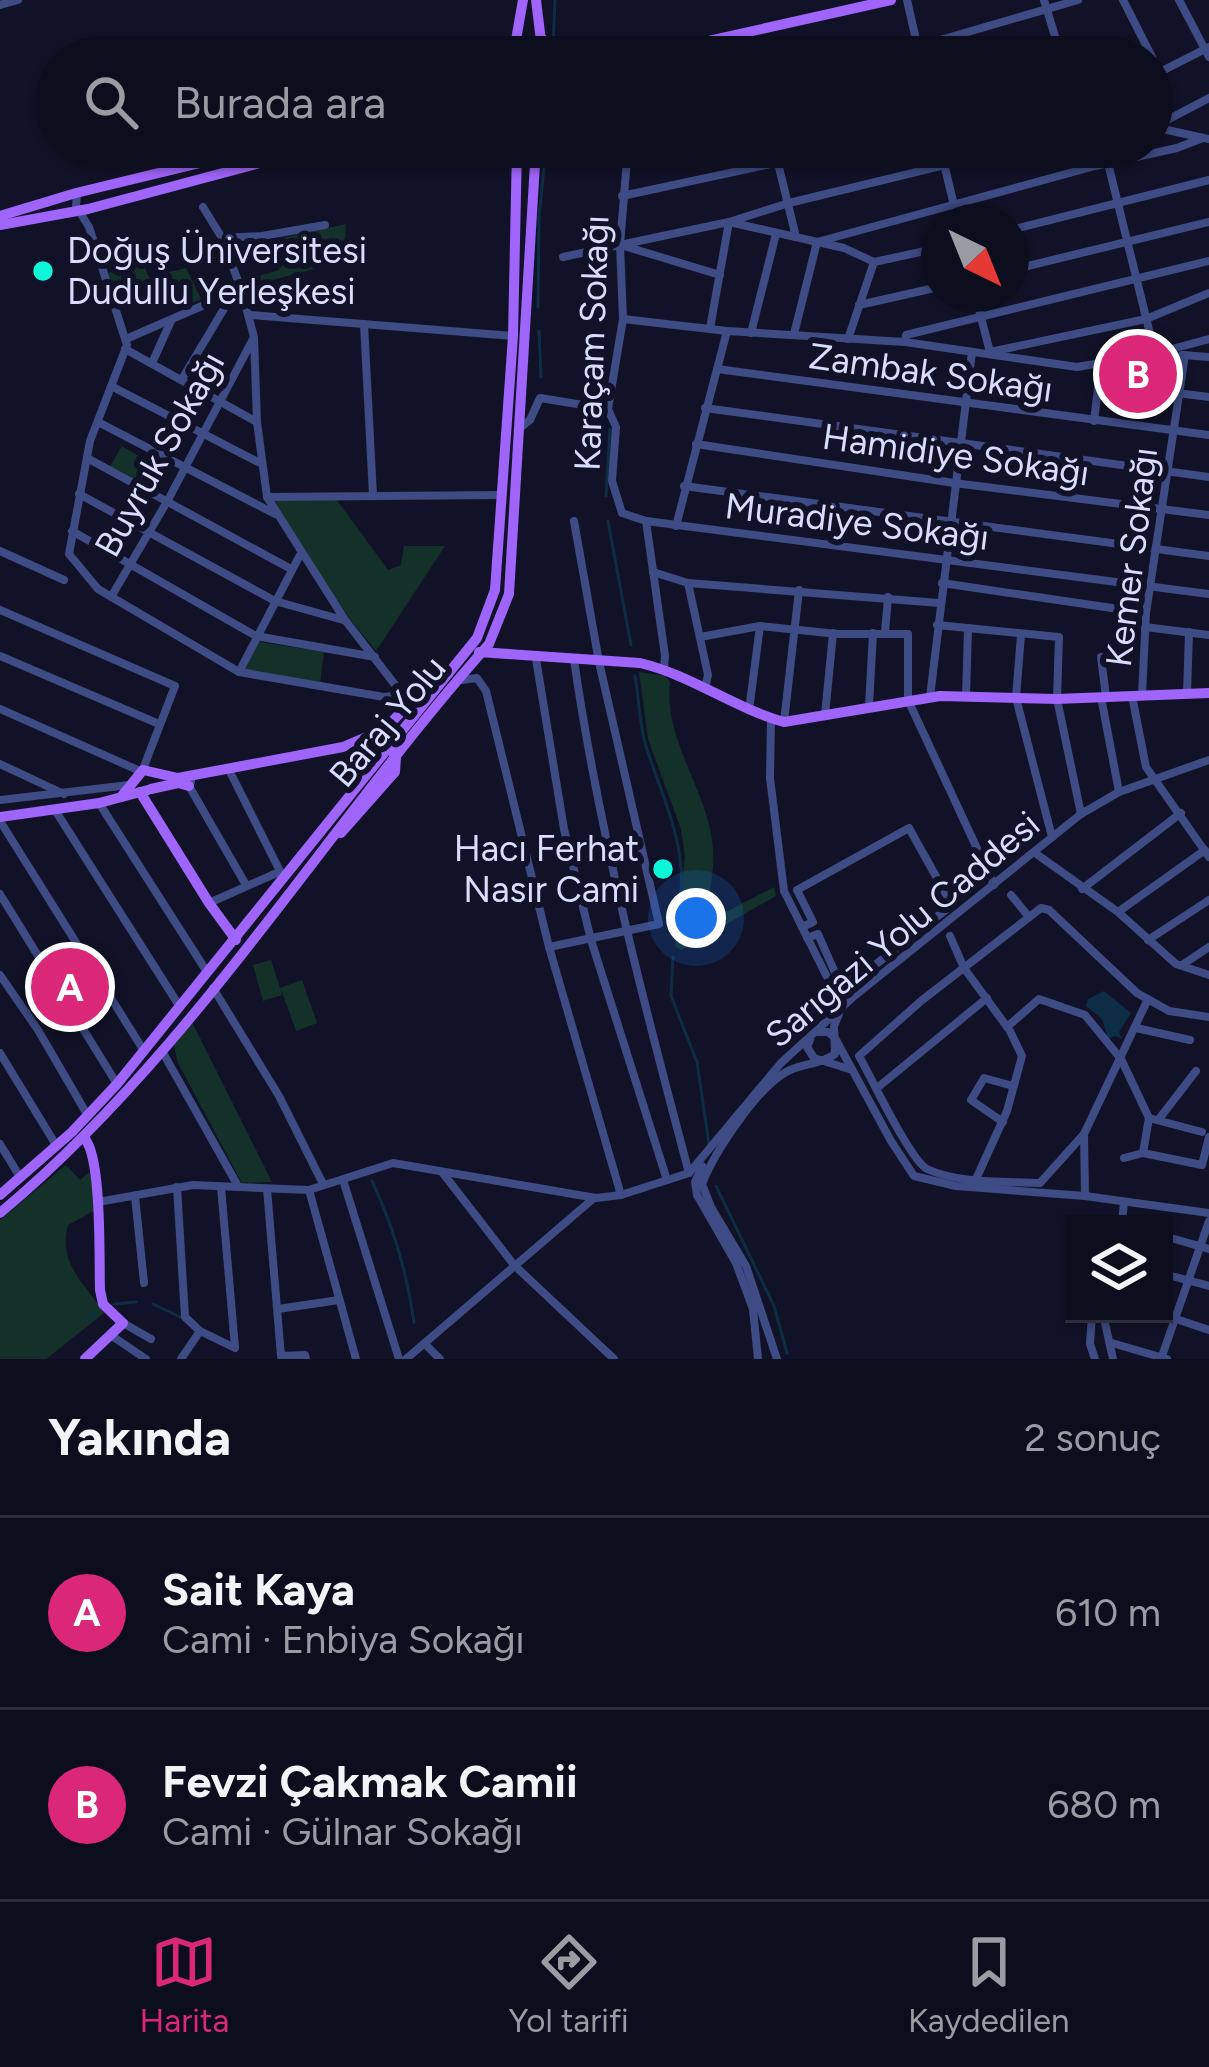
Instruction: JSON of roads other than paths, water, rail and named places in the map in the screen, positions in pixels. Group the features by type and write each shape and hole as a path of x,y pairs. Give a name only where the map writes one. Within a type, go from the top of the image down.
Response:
{"main road":[{"path":"517,36 523,0"},
{"path":"536,0 537,36"},
{"path":"731,36 821,15 838,5 891,0"},
{"path":"536,31 540,36"},
{"path":"0,220 81,191 178,168"},
{"path":"0,220 92,208 242,168"},
{"name":"Baraj Yolu","path":"0,1195 88,1116 181,1009 251,939 393,752 465,674 499,626 508,594 506,495 516,432 517,168"},
{"name":"Baraj Yolu","path":"405,737 464,656 484,623 495,590 534,168"},
{"path":"464,656 482,651 664,669 778,721 930,697 1209,692"},
{"path":"465,674 506,656"},
{"path":"405,737 396,729 400,717 420,692 440,683"},
{"path":"0,819 99,803 121,797 143,781 343,747 400,717"},
{"path":"366,737 393,752"},
{"name":"Baraj Yolu","path":"0,1213 85,1139 162,1051 280,873 393,752"},
{"path":"143,781 189,786"},
{"path":"143,781 233,939 251,939"},
{"path":"85,1139 92,1147 98,1202 100,1290 103,1304 123,1323 85,1359"}],"street":[{"path":"0,5 18,0"},
{"path":"907,0 915,36"},
{"path":"964,36 1046,5 1078,0"},
{"path":"1123,0 1141,36"},
{"path":"1173,66 1208,51 1179,0"},
{"path":"821,15 824,1"},
{"path":"1046,5 1054,36"},
{"path":"1173,117 1209,98"},
{"path":"1173,131 1206,138"},
{"path":"1173,149 1206,138"},
{"name":"Karaçam Sokağı","path":"626,168 620,245 623,319 608,410 616,427 612,482 618,507 646,521"},
{"path":"622,196 761,168"},
{"path":"782,168 796,237"},
{"path":"563,257 730,222 927,168"},
{"path":"944,168 953,204"},
{"path":"961,204 1093,168"},
{"path":"1109,168 1154,354"},
{"path":"1029,226 1209,180"},
{"path":"89,227 91,196 81,191 75,201 89,227 126,344 256,422"},
{"path":"203,207 222,238 236,293 250,315 266,497 345,620 403,694"},
{"path":"817,242 921,215"},
{"path":"730,222 844,248 874,262 921,252"},
{"path":"710,328 730,222"},
{"path":"1029,266 1209,222"},
{"path":"222,238 325,225"},
{"path":"751,333 776,234"},
{"path":"794,334 817,242"},
{"path":"620,245 720,275"},
{"path":"905,342 907,334 1209,261"},
{"path":"848,339 874,262"},
{"path":"859,305 921,291"},
{"path":"236,293 126,344 87,458 68,554 98,589 238,672 384,697 420,692"},
{"path":"182,380 236,293"},
{"path":"989,352 1145,319 1209,293"},
{"path":"979,312 989,352"},
{"path":"250,315 518,335"},
{"path":"152,363 172,319"},
{"path":"623,319 727,332 905,342 1057,366 1101,364 1209,339"},
{"path":"364,324 373,495"},
{"path":"676,526 727,332"},
{"name":"Buyruk Sokağı","path":"111,597 254,337"},
{"path":"930,697 972,352"},
{"path":"1154,354 1209,358"},
{"name":"Kemer Sokağı","path":"1155,780 1146,767 1137,695 1185,355"},
{"path":"1094,421 1101,364"},
{"name":"Zambak Sokağı","path":"717,369 1209,435"},
{"path":"1099,383 1209,397"},
{"path":"111,386 264,465"},
{"path":"516,432 530,420 541,398 608,410"},
{"path":"705,408 1209,477"},
{"path":"98,422 277,515"},
{"name":"Hamidiye Sokağı","path":"696,444 954,483 1209,514"},
{"path":"87,458 292,569"},
{"path":"685,487 1209,556"},
{"path":"79,494 275,602 345,620"},
{"path":"266,497 506,495"},
{"path":"549,946 659,924 599,662 574,521"},
{"path":"646,521 664,669"},
{"name":"Muradiye Sokağı","path":"646,521 1209,594"},
{"path":"72,531 256,636 376,657"},
{"path":"0,551 64,580"},
{"path":"238,672 301,555"},
{"path":"652,572 688,583 939,603"},
{"path":"688,583 709,676 705,688"},
{"path":"942,583 1147,613"},
{"path":"776,1359 746,1267 702,1184 748,1112 774,1082 786,1071 835,1054 834,1026 842,1007 783,890 770,778 799,590"},
{"path":"885,633 889,597"},
{"path":"0,610 175,686 143,781"},
{"path":"937,625 1059,638 1057,698 1081,814"},
{"path":"700,637 760,626 910,636 908,700 994,885"},
{"path":"749,710 760,626"},
{"path":"1145,627 1209,635"},
{"path":"966,697 968,628"},
{"path":"1187,694 1189,632"},
{"path":"825,715 833,633"},
{"path":"869,706 873,633"},
{"path":"1021,634 1016,698 1053,838"},
{"path":"0,656 159,724"},
{"path":"1101,657 1119,792"},
{"path":"536,658 564,830 591,940 667,1180"},
{"path":"574,660 593,777 651,1030 692,1178 736,1263 753,1309 758,1359"},
{"path":"456,684 477,678 486,691 549,946 622,1195"},
{"path":"0,709 143,781"},
{"name":"Sarıgazi Yolu Caddesi","path":"692,1178 757,1089 842,1007 1081,814 1119,792 1209,760"},
{"path":"0,764 67,795"},
{"path":"209,903 280,873 227,766"},
{"path":"199,774 189,786 246,885"},
{"path":"1118,912 1207,854 1155,780"},
{"path":"0,800 67,795 143,781"},
{"path":"99,803 279,1096 323,1184"},
{"path":"55,810 181,1009"},
{"path":"1082,889 1181,813"},
{"path":"0,819 144,1051"},
{"path":"909,828 952,905 849,986 841,986 818,934 796,890 909,828"},
{"path":"1034,852 1182,965 1209,975"},
{"path":"0,894 117,1084"},
{"path":"1011,896 1029,917"},
{"path":"1148,940 1209,900"},
{"path":"1148,999 1084,1134 1040,1183 976,1179 922,1166 859,1056 1041,908 1049,910 1119,979 1148,999 1169,1011 1209,1017"},
{"path":"802,927 813,922"},
{"path":"807,938 818,934"},
{"path":"950,937 964,968 1022,1056 1003,1122 976,1179"},
{"path":"1182,965 1209,946"},
{"path":"0,975 88,1116"},
{"path":"877,1088 987,998"},
{"path":"1007,1027 1039,999 1085,1015 1120,1059 1154,1118 1207,1135"},
{"path":"1136,1028 1190,1040"},
{"path":"851,1070 821,1062 807,1047 813,1034 828,1032 835,1038 914,1176 956,1186 1085,1196 1209,1217 1204,1248 1187,1278 1163,1358 1111,1349 1096,1335 1090,1342"},
{"path":"162,1051 238,1186"},
{"path":"0,1053 56,1145"},
{"path":"1143,1153 1154,1118 1196,1071"},
{"path":"1003,1122 971,1100 984,1078 1014,1086"},
{"path":"1124,1158 1143,1153 1205,1167 1209,1120"},
{"path":"1084,1134 1085,1196"},
{"path":"0,1144 20,1177"},
{"path":"98,1202 177,1187 308,1190 393,1163 596,1198 692,1178 708,1170"},
{"path":"442,1172 514,1265 613,1359"},
{"path":"344,1180 402,1359 426,1345 596,1198"},
{"path":"177,1187 184,1312 200,1331 235,1348 220,1187"},
{"path":"267,1189 281,1356 305,1355 306,1359"},
{"path":"308,1190 356,1359"},
{"path":"135,1196 144,1283"},
{"path":"1123,1215 1124,1202"},
{"path":"1173,1239 1204,1248"},
{"path":"1173,1276 1209,1286"},
{"path":"278,1309 339,1300"},
{"path":"1174,1318 1209,1330"},
{"path":"123,1323 151,1339"},
{"path":"1091,1323 1095,1359"},
{"path":"182,1359 200,1331"},
{"path":"112,1336 146,1359"},
{"path":"426,1345 440,1359"}],"water":[{"path":"1104,991 1131,1013 1119,1032 1122,1039 1108,1039 1102,1019 1086,1006 1088,999"}],"waterway":[{"path":"553,36 555,0"},
{"path":"538,307 544,168"},
{"path":"539,331 541,377"},
{"path":"606,496 610,429"},
{"path":"608,521 631,645"},
{"path":"635,676 645,743 677,839 680,901"},
{"path":"673,957 671,996 697,1062 709,1144"},
{"path":"372,1181 399,1250 414,1322"},
{"path":"716,1186 774,1306 787,1353"},
{"path":"114,1304 136,1302"},
{"path":"153,1304 180,1317"},
{"path":"87,1320 96,1313"}],"place":[{"name":"Doğuş Üniversitesi Dudullu Yerleşkesi","path":"43,271"},
{"name":"Fevzi Çakmak Camii","path":"1138,374"},
{"name":"Hacı Ferhat Nasır Cami","path":"663,869"},
{"name":"Sait Kaya","path":"70,987"}]}
